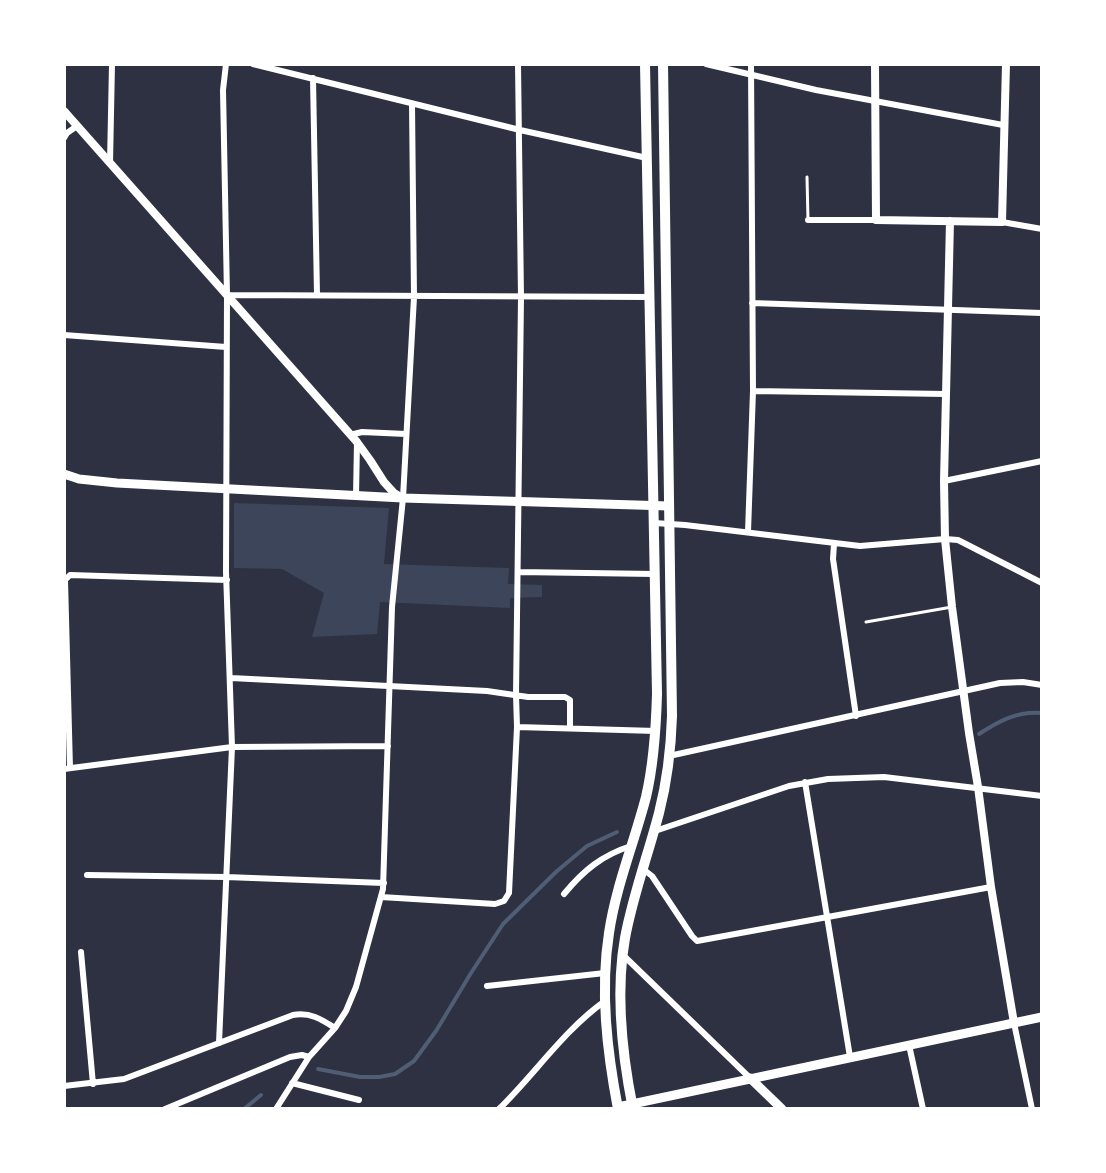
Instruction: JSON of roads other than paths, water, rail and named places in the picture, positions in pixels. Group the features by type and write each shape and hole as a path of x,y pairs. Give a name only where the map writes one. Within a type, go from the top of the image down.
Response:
{"main road":[{"path":"645,64 656,731 650,780 611,918 605,973 615,1108 1042,1017"},
{"path":"632,1106 622,1028 623,955 630,914 661,804 672,716 663,64"},
{"path":"64,474 79,479 117,483 356,496 669,506"},
{"path":"750,1078 782,1109"}],"street":[{"path":"110,163 112,64"},
{"path":"219,1043 232,747 226,488 227,295 223,103 226,64"},
{"path":"253,64 647,158"},
{"path":"381,897 495,904 504,901 509,893 517,727 521,298 518,64"},
{"path":"706,64 1003,125"},
{"path":"748,532 753,391 751,64"},
{"path":"875,64 876,220"},
{"path":"1002,222 1006,64"},
{"path":"313,78 317,295"},
{"path":"276,1109 309,1057 346,1011 384,883 392,607 403,498 414,297 412,104"},
{"path":"64,111 353,438 384,482 403,498"},
{"path":"64,138 77,126"},
{"path":"808,220 1002,222 1042,229"},
{"path":"950,221 945,539 991,887 1032,1109"},
{"path":"214,281 226,274"},
{"path":"227,295 650,297"},
{"path":"752,303 1042,313"},
{"path":"64,335 226,347"},
{"path":"753,391 946,394"},
{"path":"353,438 362,432 406,434"},
{"path":"353,438 356,496"},
{"path":"944,481 1042,461"},
{"path":"654,523 834,544 872,546 958,540 1042,583"},
{"path":"834,544 833,559 856,716"},
{"path":"518,572 655,574"},
{"path":"227,580 70,575 65,580 67,768 232,747 388,746"},
{"path":"231,678 565,697 570,700 570,727"},
{"path":"669,756 1007,682 1042,685"},
{"path":"517,727 656,731"},
{"path":"654,831 805,782 840,778 884,777 1042,796"},
{"path":"805,782 850,1057"},
{"path":"564,894 593,864 631,846"},
{"path":"643,868 652,876 697,941 991,887"},
{"path":"87,875 384,883"},
{"path":"81,952 93,1084"},
{"path":"623,955 750,1078"},
{"path":"487,986 605,973"},
{"path":"499,1109 579,1021 605,1001"},
{"path":"64,1086 124,1079 299,1014 314,1015 335,1028"},
{"path":"909,1045 923,1109"},
{"path":"165,1109 290,1057 309,1057"},
{"path":"292,1083 359,1100"}],"lane":[{"path":"807,177 808,220"},
{"path":"866,622 952,607"}],"waterway":[{"path":"979,734 1009,718 1042,713"},
{"path":"318,1069 360,1077 379,1077 395,1074 414,1061 503,924 587,846 617,832"},
{"path":"244,1109 261,1095"}]}
